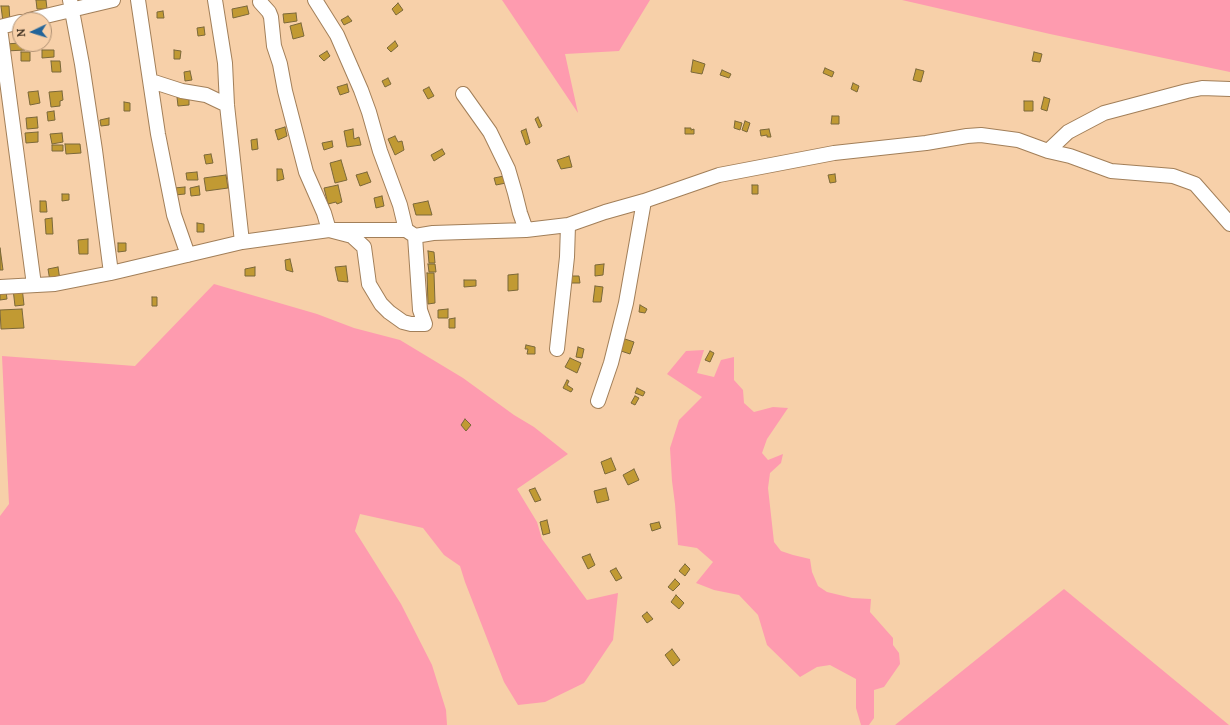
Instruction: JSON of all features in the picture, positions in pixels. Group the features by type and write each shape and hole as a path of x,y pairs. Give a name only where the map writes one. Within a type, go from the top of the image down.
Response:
{"street":[{"path":"51,12 71,5 113,0"},
{"path":"138,0 158,134 174,214 188,255"},
{"path":"215,0 225,63 227,105 242,242"},
{"path":"315,0 338,35 361,90 380,151 411,233 420,310 425,324 411,324 403,322 389,312 381,304 370,284 364,247 352,236 329,230"},
{"path":"260,2 269,12 271,17 274,46 280,64 285,91 306,172 324,213 329,230"},
{"path":"71,5 84,72 111,273"},
{"path":"12,24 0,28 34,285"},
{"path":"151,82 182,91 206,95 227,105"},
{"path":"1048,151 1068,132 1104,113 1202,88 1230,89"},
{"path":"463,94 490,132 508,169 526,230"},
{"path":"0,287 55,284 111,273 242,242 329,230 433,233 526,230 568,225 604,212 644,202 719,175 834,153 926,143 981,135 1018,140 1112,171 1173,176 1195,184 1230,224"},
{"path":"598,401 611,363 626,303 644,202"},
{"path":"557,350 567,257 568,225"}],"shaded area":[{"path":"502,0 650,0 619,51 565,54 578,113"},
{"path":"902,0 1230,0 1230,72 1050,34"},
{"path":"214,284 317,314 354,328 400,340 463,378 514,415 534,427 568,454 517,489 537,522 542,539 587,600 618,593 613,640 584,683 545,702 518,705 504,682 460,566 444,555 423,528 360,514 355,531 401,604 432,665 446,710 447,725 0,725 0,516 9,504 2,356 135,366"},
{"path":"704,350 697,373 714,377 721,360 734,357 734,380 743,390 744,403 754,412 773,407 788,408 767,439 762,453 768,460 783,454 781,463 770,473 768,488 774,542 781,551 810,559 812,572 818,586 827,592 852,598 871,599 870,612 893,638 893,645 899,653 900,664 884,687 874,690 874,718 869,725 861,725 856,708 856,679 830,665 817,667 800,677 767,645 758,615 739,595 714,590 696,583 713,562 697,548 678,545 670,448 679,420 702,397 667,374 686,351"},
{"path":"1064,589 1229,725 895,725"}],"building":[{"path":"36,0 46,0 47,9 37,9"},
{"path":"398,3 403,10 396,15 392,9"},
{"path":"1,6 9,6 10,22 3,22"},
{"path":"247,6 249,14 233,18 232,9"},
{"path":"163,11 164,18 157,18 157,12"},
{"path":"296,13 297,21 284,23 283,14"},
{"path":"348,16 352,21 344,25 341,20"},
{"path":"301,23 304,36 293,39 290,26"},
{"path":"204,27 205,35 198,36 197,28"},
{"path":"395,41 398,46 391,52 387,48"},
{"path":"6,44 12,44 12,51 6,51"},
{"path":"52,50 54,50 54,57 42,58 42,52 52,52"},
{"path":"174,50 181,51 180,59 174,59"},
{"path":"327,51 330,56 324,61 319,56"},
{"path":"21,52 30,52 30,61 21,61"},
{"path":"1034,52 1042,54 1040,62 1032,61"},
{"path":"693,60 705,64 702,74 691,72"},
{"path":"51,61 60,61 61,72 52,72"},
{"path":"825,68 834,72 832,77 823,73"},
{"path":"916,69 924,71 921,82 913,80"},
{"path":"722,70 731,74 729,78 720,75"},
{"path":"190,71 192,80 185,81 184,72"},
{"path":"388,78 391,84 385,87 382,81"},
{"path":"853,83 859,86 857,92 851,89"},
{"path":"347,84 349,92 340,95 337,87"},
{"path":"429,87 434,96 428,99 423,90"},
{"path":"38,91 40,103 30,105 28,92"},
{"path":"62,91 63,100 60,101 60,106 51,107 49,92"},
{"path":"189,96 189,105 178,106 177,97"},
{"path":"1044,97 1050,99 1047,111 1041,109"},
{"path":"1024,101 1033,101 1033,111 1024,111"},
{"path":"124,102 130,103 130,111 124,111"},
{"path":"54,111 55,120 48,121 47,112"},
{"path":"832,116 839,116 839,124 831,124"},
{"path":"37,117 38,128 27,129 26,118"},
{"path":"538,117 542,126 539,128 535,119"},
{"path":"109,118 109,125 101,126 100,120"},
{"path":"735,121 742,123 740,130 734,128"},
{"path":"745,121 750,123 747,132 742,130"},
{"path":"285,127 287,136 278,140 275,130"},
{"path":"685,128 691,128 691,130 694,129 694,134 685,134"},
{"path":"353,129 354,139 359,137 361,145 347,147 344,131"},
{"path":"526,129 530,143 526,145 521,131"},
{"path":"769,129 771,137 767,137 767,135 761,136 760,130"},
{"path":"38,132 38,142 26,143 25,133"},
{"path":"62,133 63,142 52,144 50,134"},
{"path":"395,136 398,142 402,141 404,150 395,155 388,139"},
{"path":"257,139 258,149 252,150 251,140"},
{"path":"332,141 333,147 324,150 322,143"},
{"path":"65,144 80,144 81,153 66,154"},
{"path":"52,145 63,145 63,151 52,151"},
{"path":"442,149 445,154 434,161 431,155"},
{"path":"211,154 213,163 206,164 204,155"},
{"path":"569,156 572,167 561,169 557,160"},
{"path":"341,160 347,180 335,183 330,163"},
{"path":"277,169 282,169 284,179 277,181"},
{"path":"197,172 198,180 187,180 186,173"},
{"path":"367,172 371,182 360,186 356,175"},
{"path":"835,174 836,182 830,183 828,175"},
{"path":"226,175 228,188 206,191 204,178"},
{"path":"504,176 506,183 496,185 494,178"},
{"path":"338,185 342,202 337,204 336,202 328,204 324,188"},
{"path":"752,185 758,185 758,194 752,194"},
{"path":"199,186 200,195 191,196 190,188"},
{"path":"185,187 185,194 175,195 174,188"},
{"path":"62,194 69,194 69,200 62,201"},
{"path":"382,196 384,206 376,208 374,198"},
{"path":"40,201 46,201 47,212 40,212"},
{"path":"428,201 432,215 416,215 413,204"},
{"path":"52,218 53,234 46,234 45,219"},
{"path":"197,223 204,224 204,232 197,232"},
{"path":"88,239 88,254 79,254 78,240"},
{"path":"118,243 126,243 126,251 118,252"},
{"path":"0,248 3,270 0,270"},
{"path":"428,251 434,252 435,263 429,263"},
{"path":"290,259 293,272 286,270 285,260"},
{"path":"428,264 435,264 436,272 429,272"},
{"path":"604,264 603,275 595,276 595,265"},
{"path":"346,266 348,282 338,281 335,267"},
{"path":"58,267 60,280 50,281 48,269"},
{"path":"255,267 255,276 245,276 245,269"},
{"path":"427,273 434,273 435,303 428,304"},
{"path":"518,274 518,290 508,291 508,275"},
{"path":"570,276 579,276 580,283 570,283"},
{"path":"464,280 476,280 476,286 464,287"},
{"path":"595,286 603,287 601,302 593,302"},
{"path":"22,287 24,305 15,306 13,289"},
{"path":"6,291 7,299 0,300 0,292"},
{"path":"152,297 157,297 157,306 152,306"},
{"path":"640,305 647,309 645,313 639,312"},
{"path":"22,309 24,328 1,329 0,310"},
{"path":"448,309 448,318 438,318 438,310"},
{"path":"455,318 455,328 449,328 449,319"},
{"path":"622,338 634,342 630,354 618,350"},
{"path":"526,345 535,347 535,354 527,354 528,349 525,349"},
{"path":"578,347 584,349 582,358 576,357"},
{"path":"710,351 714,353 710,362 705,360"},
{"path":"570,358 581,363 577,373 565,367"},
{"path":"567,380 569,381 567,385 573,389 571,392 563,388"},
{"path":"637,388 645,392 643,396 635,393"},
{"path":"635,396 639,398 635,405 631,403"},
{"path":"465,419 471,425 466,431 461,425"},
{"path":"611,458 616,470 605,474 601,462"},
{"path":"634,469 639,480 628,485 623,475"},
{"path":"535,488 541,500 535,502 529,490"},
{"path":"606,488 609,500 597,503 594,491"},
{"path":"547,520 550,533 543,535 540,522"},
{"path":"659,522 661,528 652,531 650,524"},
{"path":"590,554 595,565 588,569 582,557"},
{"path":"685,564 690,569 685,576 679,571"},
{"path":"616,568 622,578 616,581 610,571"},
{"path":"675,579 680,584 673,591 668,587"},
{"path":"676,595 684,603 679,609 671,602"},
{"path":"647,612 653,619 647,623 642,616"},
{"path":"672,649 680,660 673,666 665,655"}]}
